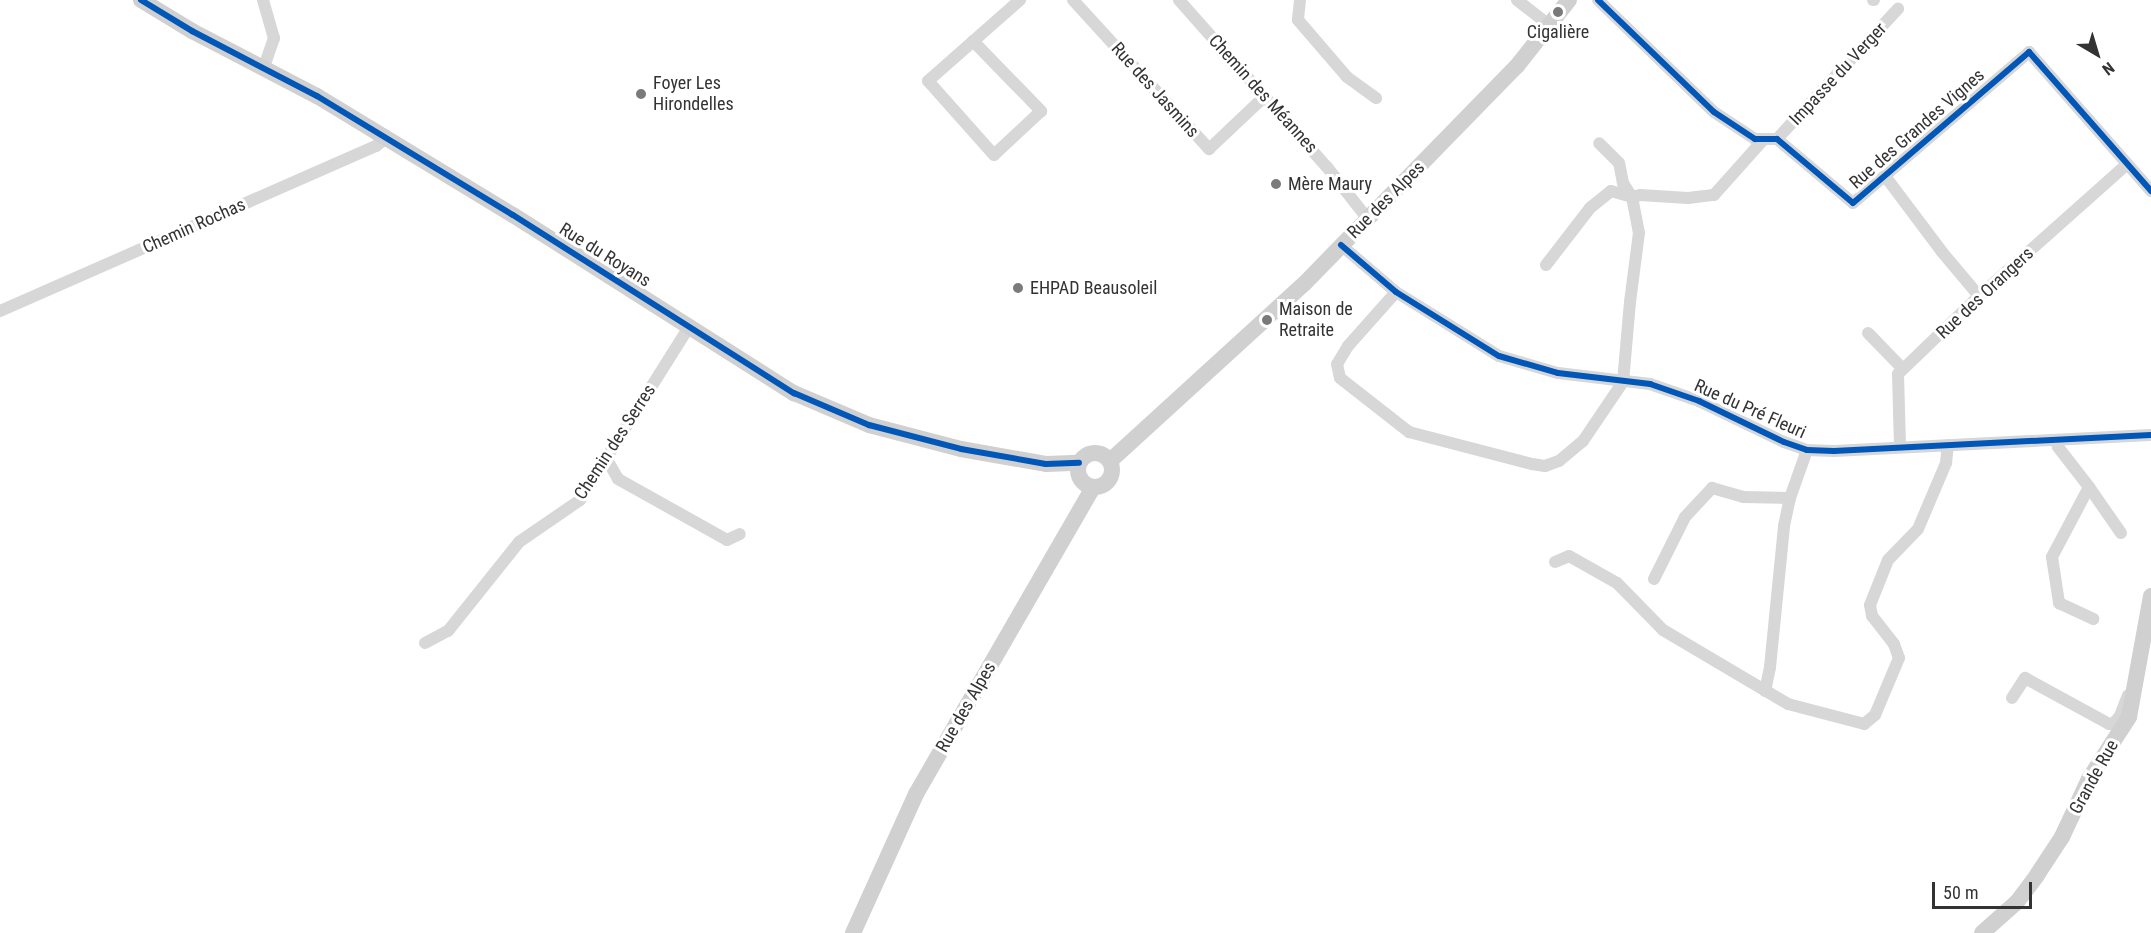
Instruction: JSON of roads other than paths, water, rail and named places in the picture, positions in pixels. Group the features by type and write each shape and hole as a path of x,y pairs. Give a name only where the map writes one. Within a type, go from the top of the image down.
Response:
{"street":[{"name":"Rue du Royans","path":"141,0 192,31 264,67 386,138 794,393 869,425 961,449 1046,464 1079,464"},
{"path":"263,0 273,38 264,67"},
{"path":"973,41 1041,111 994,155 928,81 973,41 1020,0"},
{"name":"Rue des Jasmins","path":"1073,0 1209,149 1265,96"},
{"name":"Chemin des Méannes","path":"1179,0 1327,166 1367,218"},
{"path":"1300,0 1299,20 1347,77 1376,98"},
{"path":"1517,0 1548,24"},
{"name":"Rue des Alpes","path":"1110,461 1251,334 1480,106 1534,47 1548,24 1569,0"},
{"path":"1598,0 1714,112 1755,139 1777,139"},
{"name":"Impasse du Verger","path":"1777,139 1898,9"},
{"name":"Rue des Grandes Vignes","path":"1777,139 1853,203 2029,52 2151,191"},
{"name":"Chemin Rochas","path":"0,311 376,146 386,138"},
{"path":"1546,265 1590,208 1611,191 1632,197 1640,195 1688,198 1714,195 1764,139"},
{"path":"1396,292 1348,346 1337,363 1340,378 1409,432 1545,466 1559,461 1582,441 1623,382 1639,232 1632,197 1623,183 1619,163 1599,143"},
{"name":"Rue des Orangers","path":"1904,369 1979,296 2126,165"},
{"path":"1885,176 1942,252 1979,296"},
{"name":"Rue du Pré Fleuri","path":"1341,245 1396,292 1499,356 1558,373 1650,384 1689,398 1807,450 1834,451 2151,435"},
{"name":"Chemin des Serres","path":"425,644 448,631 519,542 580,500 689,327"},
{"path":"1868,333 1904,369 1898,374 1900,446"},
{"path":"2056,440 2058,447 2121,533"},
{"path":"1555,562 1569,556 1617,583 1655,624 1788,704 1857,723 1870,721 1875,715 1899,658 1894,644 1872,616 1870,605 1888,560 1918,529 1946,463 1948,445"},
{"path":"1765,691 1770,667 1774,609 1790,498 1807,450"},
{"path":"1094,453 1110,461 1112,467 1110,479 1106,484 1093,488 1080,479 1079,464 1083,458 1094,453"},
{"path":"606,458 618,479 727,540 740,534"},
{"path":"2089,487 2052,557 2059,603 2093,619"},
{"name":"Rue des Alpes","path":"853,933 916,794 1093,488"},
{"path":"1654,579 1685,517 1712,488 1743,496 1790,498"},
{"name":"Grande Rue","path":"1982,933 2017,902 2062,837 2089,778 2129,717 2151,596"},
{"path":"2012,698 2025,678 2109,724 2114,723 2120,716 2127,697 2134,692"}],"place":[{"name":"Cigalière","path":"1558,12"},
{"name":"Foyer Les Hirondelles","path":"641,94"},
{"name":"Mère Maury","path":"1276,184"},
{"name":"EHPAD Beausoleil","path":"1018,288"},
{"name":"Maison de Retraite","path":"1267,320"}]}
